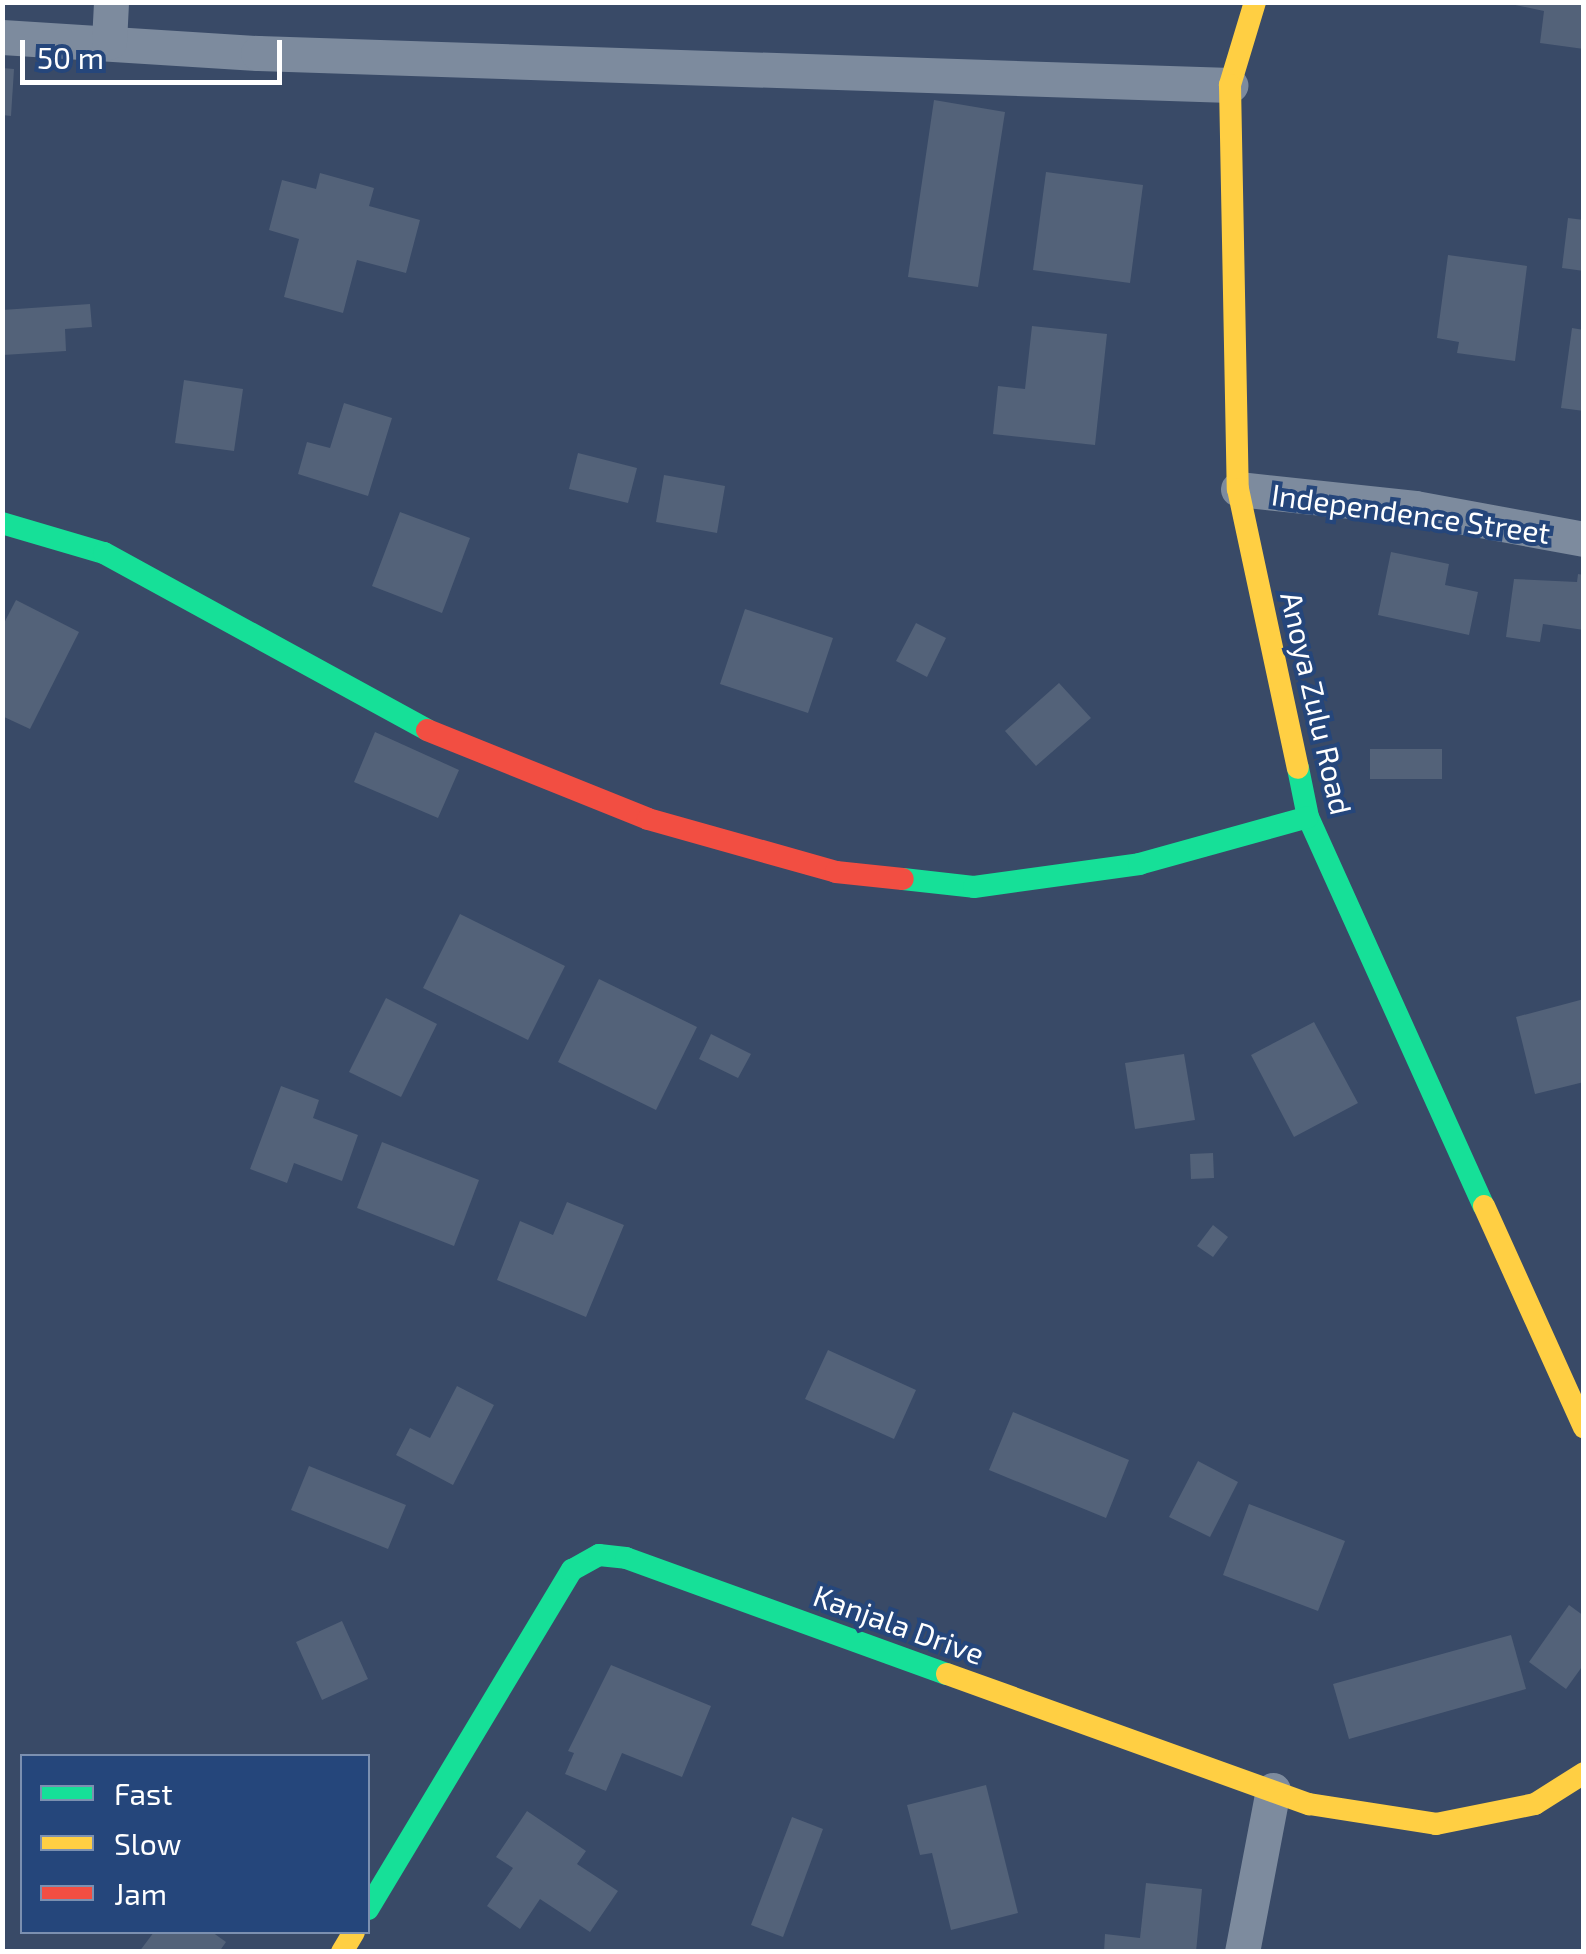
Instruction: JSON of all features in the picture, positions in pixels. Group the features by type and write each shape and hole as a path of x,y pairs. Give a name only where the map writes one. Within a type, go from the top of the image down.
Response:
{"street":[{"path":"109,42 111,2"},
{"name":"Anoya Zulu Road","path":"1256,2 1230,85 1238,490 1308,817 1584,1427"},
{"path":"2,37 278,54 1230,85"},
{"name":"Independence Street","path":"1238,490 1414,508 1584,539"},
{"path":"2,523 104,553 402,719 648,819 836,872 974,887 1139,864 1308,817"},
{"name":"Kanjala Drive","path":"370,1906 572,1570 599,1555 626,1558 1310,1804 1436,1824 1534,1804 1584,1773"},
{"path":"1242,1952 1273,1790"}],"building":[{"path":"1501,2 1584,2 1584,49 1540,43 1544,11"},
{"path":"2,68 14,69 11,116 2,115"},
{"path":"934,100 1005,112 978,287 908,277"},
{"path":"1046,172 1143,185 1130,283 1033,270"},
{"path":"320,173 374,188 369,206 420,220 406,273 357,260 343,313 284,297 299,239 269,230 282,180 316,189"},
{"path":"1568,218 1584,220 1584,271 1562,268"},
{"path":"1448,255 1527,266 1515,361 1457,353 1459,342 1437,338"},
{"path":"90,304 92,327 65,329 66,351 3,355 2,310"},
{"path":"1032,326 1107,334 1095,445 993,434 998,386 1025,389"},
{"path":"1572,328 1584,330 1584,411 1561,408"},
{"path":"184,380 243,389 234,451 175,443"},
{"path":"344,403 392,418 368,496 298,474 307,442 330,448"},
{"path":"578,453 637,468 628,503 569,489"},
{"path":"664,475 725,486 717,533 656,522"},
{"path":"400,512 470,538 442,613 372,586"},
{"path":"1391,552 1449,564 1445,585 1478,592 1469,635 1378,615"},
{"path":"1578,574 1584,575 1584,630 1543,624 1540,642 1506,637 1514,579 1577,582"},
{"path":"16,600 79,632 30,729 2,716 2,627"},
{"path":"745,609 833,638 808,713 720,684"},
{"path":"916,623 946,638 927,677 896,661"},
{"path":"1059,683 1091,718 1036,766 1005,731"},
{"path":"375,732 459,770 438,818 354,782"},
{"path":"1370,749 1442,749 1442,779 1370,779"},
{"path":"460,914 565,966 528,1040 423,988"},
{"path":"599,979 697,1027 656,1110 558,1062"},
{"path":"386,998 437,1024 401,1097 349,1072"},
{"path":"1584,999 1584,1082 1535,1094 1516,1017"},
{"path":"1314,1022 1358,1103 1294,1137 1251,1055"},
{"path":"711,1034 751,1054 738,1078 699,1059"},
{"path":"1184,1054 1195,1120 1135,1129 1125,1063"},
{"path":"281,1086 319,1100 313,1118 358,1135 342,1181 294,1163 287,1183 250,1169"},
{"path":"382,1142 479,1180 454,1246 357,1208"},
{"path":"1213,1153 1214,1178 1191,1179 1190,1154"},
{"path":"567,1202 624,1225 586,1317 497,1280 520,1221 553,1235"},
{"path":"1213,1225 1228,1237 1213,1257 1197,1246"},
{"path":"828,1350 916,1390 894,1439 805,1399"},
{"path":"457,1386 494,1405 453,1485 396,1455 410,1428 430,1438"},
{"path":"1013,1412 1129,1460 1106,1518 989,1470"},
{"path":"1198,1461 1238,1482 1210,1537 1169,1517"},
{"path":"309,1466 406,1505 388,1549 291,1510"},
{"path":"1249,1504 1345,1541 1318,1611 1223,1575"},
{"path":"1569,1605 1584,1616 1584,1664 1566,1689 1529,1662"},
{"path":"342,1621 368,1679 322,1700 296,1642"},
{"path":"1511,1635 1526,1689 1349,1739 1333,1684"},
{"path":"611,1665 711,1706 682,1777 622,1753 606,1791 565,1774 574,1753 568,1751"},
{"path":"986,1785 1018,1913 951,1930 932,1853 920,1855 907,1805"},
{"path":"527,1811 586,1851 577,1864 618,1891 590,1932 540,1899 520,1929 487,1906 513,1868 496,1857"},
{"path":"792,1817 823,1829 783,1937 751,1925"},
{"path":"1146,1883 1202,1889 1196,1952 1104,1952 1105,1934 1140,1938"},
{"path":"152,1934 215,1934 226,1942 219,1952 139,1952"}],"traffic: fast":[{"path":"2,523 104,553 427,730"},
{"path":"1298,768 1308,817 1484,1206"},
{"path":"903,879 974,887 1139,864 1308,817"},
{"path":"370,1906 572,1570 599,1555 626,1558 947,1674"}],"traffic: slow":[{"path":"1255,2 1230,85 1238,489 1298,768"},
{"path":"1484,1206 1584,1427"},
{"path":"947,1674 1309,1804 1436,1824 1535,1804 1584,1773"},
{"path":"342,1952 353,1934"}],"traffic: jam":[{"path":"427,730 648,819 836,872 903,879"}]}
